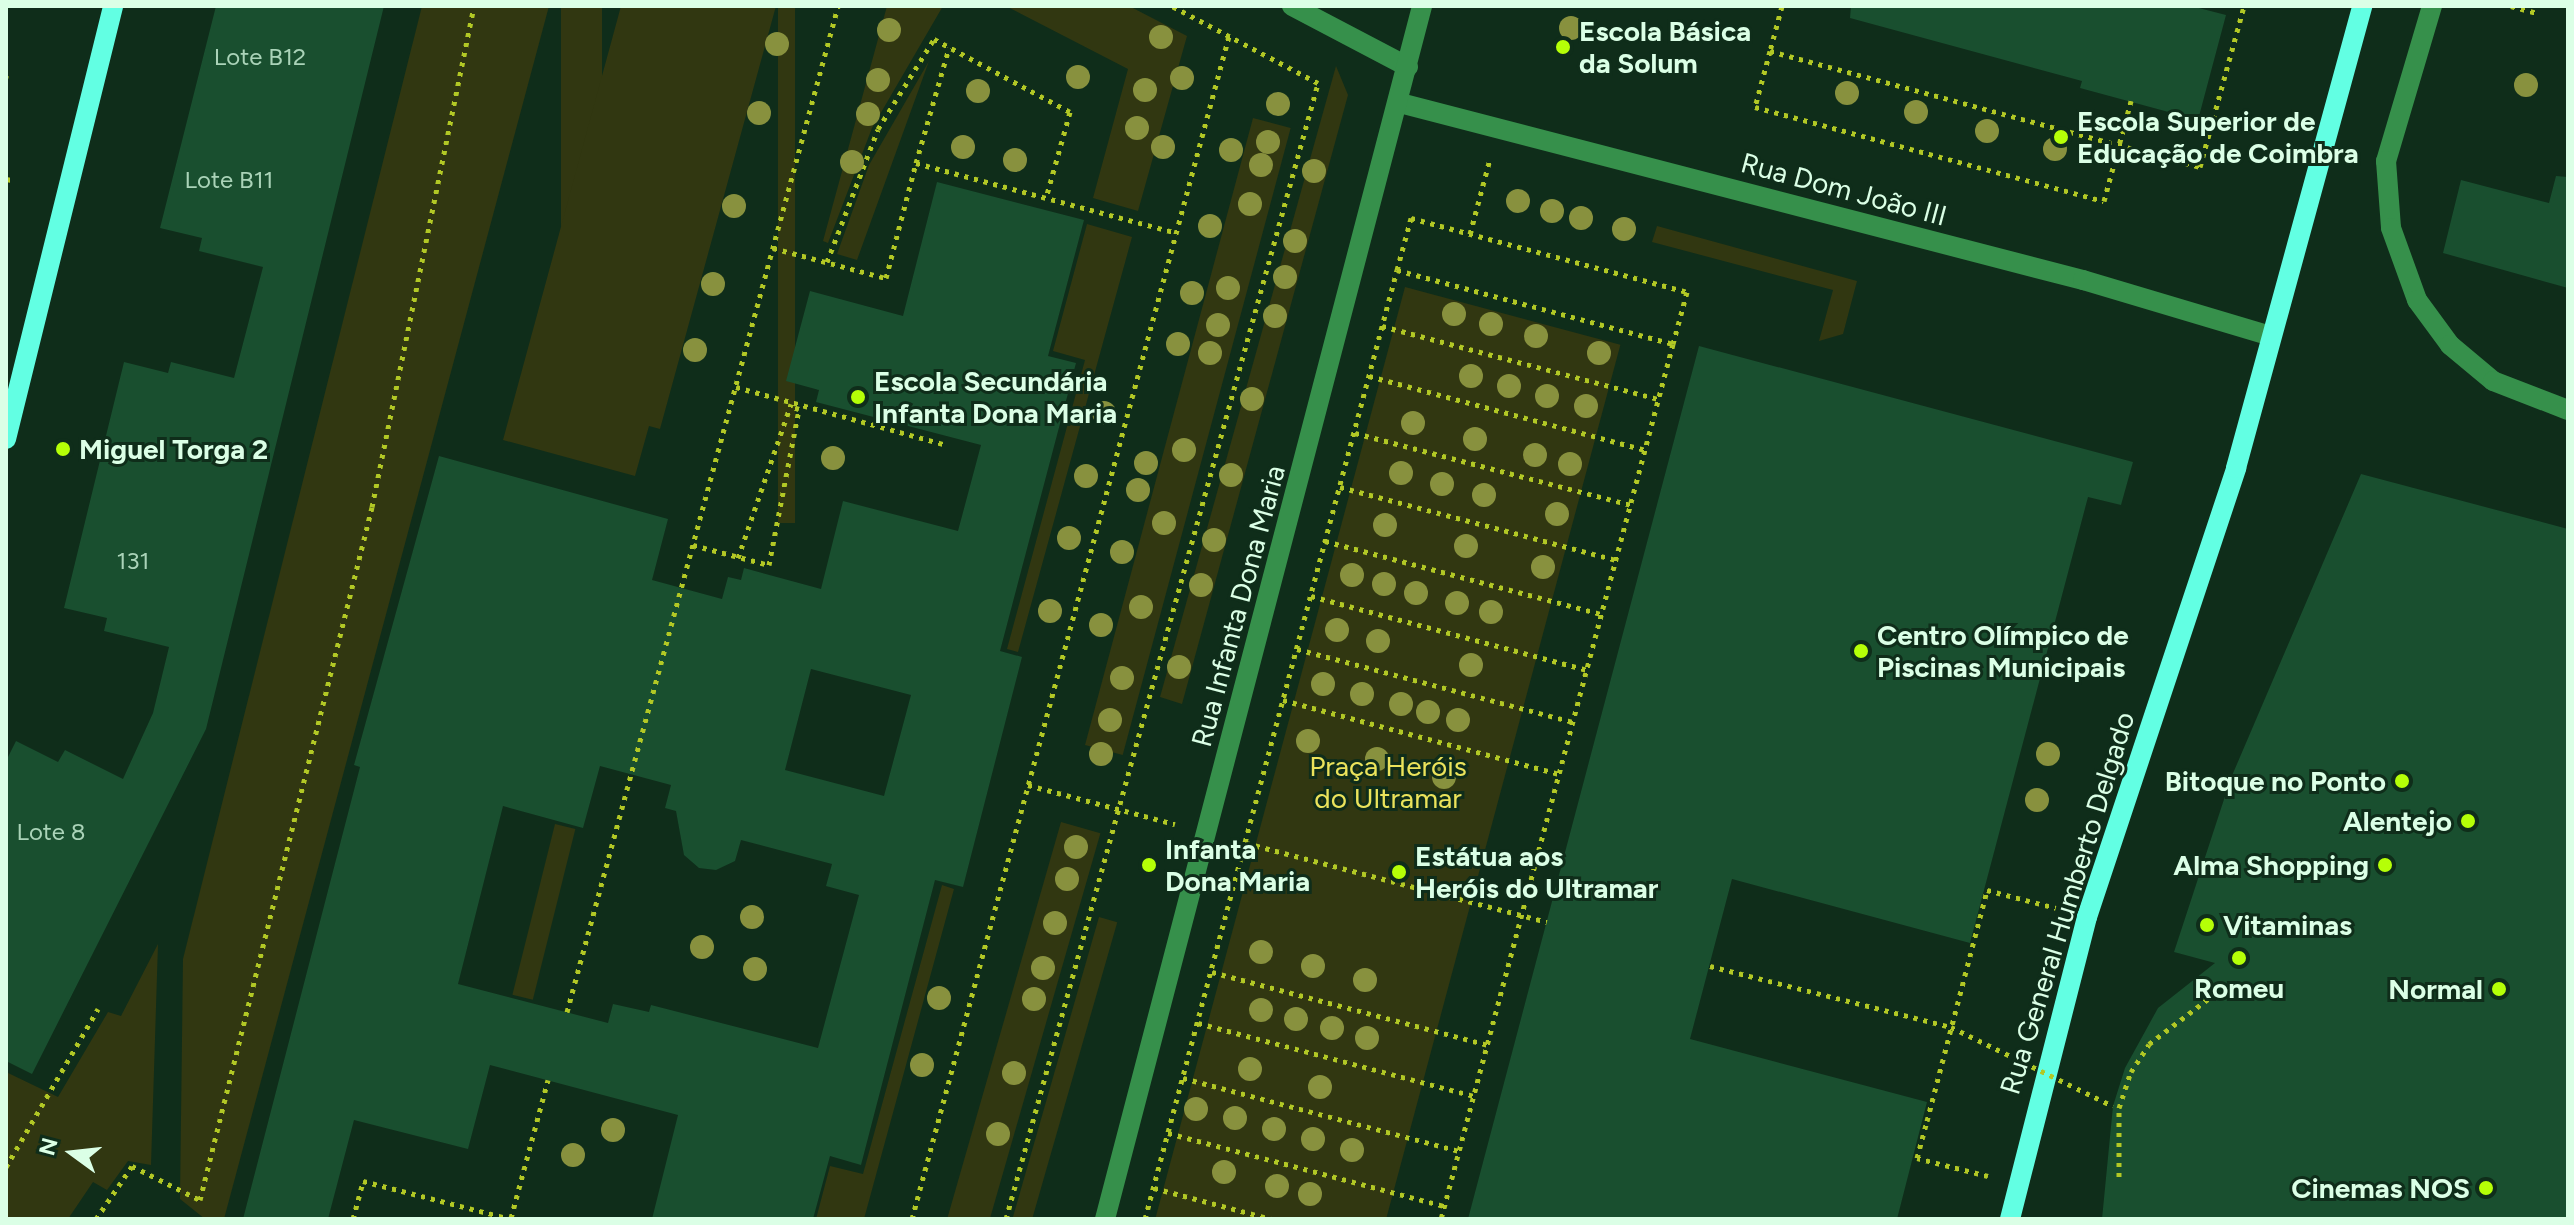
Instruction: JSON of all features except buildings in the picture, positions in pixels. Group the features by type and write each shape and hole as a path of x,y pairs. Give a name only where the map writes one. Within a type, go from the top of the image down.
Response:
{"main road":[{"path":"6,439 113,6"},
{"name":"Rua General Humberto Delgado","path":"2010,1219 2087,917 2236,468 2362,6"}],"street":[{"path":"1292,6 1408,67"},
{"name":"Rua Infanta Dona Maria","path":"1105,1219 1400,103 1422,6"},
{"path":"2432,6 2386,161 2391,228 2417,300 2450,345 2493,381 2568,410"},
{"name":"Rua Dom João III","path":"1400,103 2083,280 2271,336"}],"path":[{"path":"96,1219 132,1166 200,1200 372,507 474,6"},
{"path":"567,1012 838,6"},
{"path":"1006,1219 1318,83 1172,6"},
{"path":"1782,6 1755,107 2104,201 2131,101"},
{"path":"1770,51 2200,167 2244,6"},
{"path":"2511,6 2537,13"},
{"path":"912,1219 1229,36"},
{"path":"827,262 878,129 916,62 934,39 1070,112 1046,198"},
{"path":"773,248 886,278 949,48"},
{"path":"1470,234 1490,158"},
{"path":"916,163 1177,233"},
{"path":"1145,1219 1411,218 1687,292 1441,1219"},
{"path":"1397,270 1673,344"},
{"path":"1382,326 1659,399"},
{"path":"1369,376 1646,450"},
{"path":"736,387 947,445"},
{"path":"693,545 769,565 799,409 791,404"},
{"path":"738,558 791,404"},
{"path":"1355,433 1631,505"},
{"path":"1340,487 1616,560"},
{"path":"1325,541 1602,614"},
{"path":"1311,596 1587,670"},
{"path":"1297,649 1574,722"},
{"path":"1283,700 1560,774"},
{"path":"1028,785 1207,832"},
{"path":"1245,843 1547,922"},
{"path":"2017,1184 1917,1158 1951,1027 1987,890 2087,917"},
{"path":"1710,966 1951,1027 2116,1107"},
{"path":"1212,972 1488,1045"},
{"path":"2119,1177 2116,1107 2149,1044 2225,986"},
{"path":"6,1167 98,1009"},
{"path":"1198,1023 1474,1096"},
{"path":"1183,1078 1459,1151"},
{"path":"353,1219 363,1181 511,1219 548,1080"},
{"path":"1168,1133 1445,1206"},
{"path":"1154,1188 1271,1219"}],"green space":[{"path":"422,6 549,6 224,1219 205,1219 180,1199 183,959"},
{"path":"561,6 602,6 602,455 561,455"},
{"path":"621,6 776,6 660,429 649,426 635,476 503,440"},
{"path":"778,6 795,6 795,523 778,523"},
{"path":"887,6 943,6 872,128 828,243 823,241"},
{"path":"1006,6 1129,6 1187,36 1138,211 1093,198 1128,69"},
{"path":"929,61 857,260 837,254 869,165"},
{"path":"1336,66 1348,95 1182,704 1160,697"},
{"path":"1253,118 1291,128 1123,755 1085,745"},
{"path":"1087,224 1132,237 1018,652 1007,649 1085,360 1053,351"},
{"path":"1657,226 1857,281 1843,334 1819,341 1833,290 1652,242"},
{"name":"Praça Heróis do Ultramar","path":"1405,287 1620,345 1386,1219 1155,1219"},
{"path":"1061,822 1100,833 990,1219 948,1217"},
{"path":"555,824 575,829 533,1000 512,995"},
{"path":"942,885 954,889 864,1219 816,1219 830,1166 863,1174"},
{"path":"1099,917 1117,922 1032,1219 1013,1218"},
{"path":"158,944 151,1165 128,1161 107,1190 93,1182 68,1219 6,1219 6,1072 58,1097 108,1012 121,1016"}],"place":[{"name":"Escola Básica da Solum","path":"1563,47"},
{"name":"Escola Superior de Educação de Coimbra","path":"2061,137"},
{"name":"Escola Secundária Infanta Dona Maria","path":"858,397"},
{"name":"Miguel Torga 2","path":"63,449"},
{"name":"Centro Olímpico de Piscinas Municipais","path":"1861,651"},
{"name":"Bitoque no Ponto","path":"2402,781"},
{"name":"Alentejo","path":"2468,821"},
{"name":"Infanta Dona Maria","path":"1149,865"},
{"name":"Alma Shopping","path":"2385,865"},
{"name":"Estátua aos Heróis do Ultramar","path":"1399,872"},
{"name":"Vitaminas","path":"2207,925"},
{"name":"Romeu","path":"2239,958"},
{"name":"Normal","path":"2499,989"},
{"name":"Cinemas NOS","path":"2486,1188"}]}
